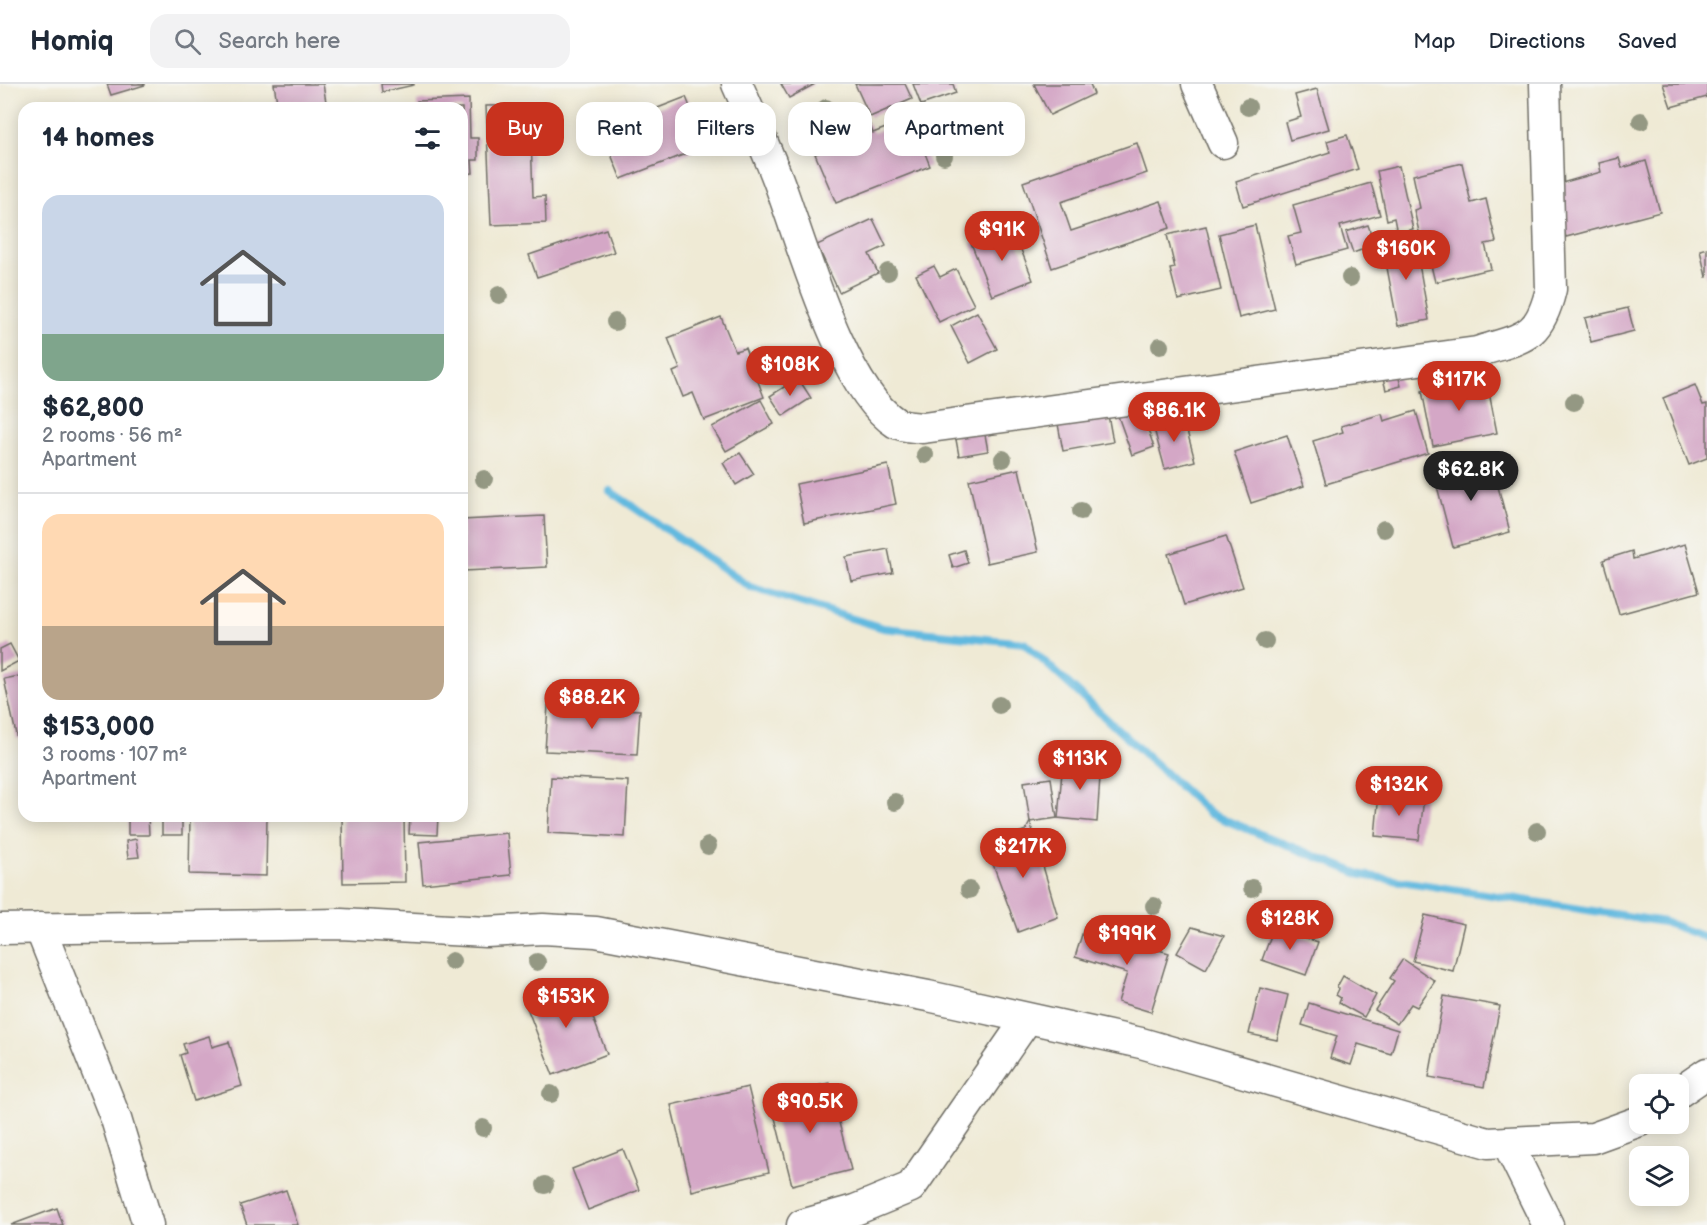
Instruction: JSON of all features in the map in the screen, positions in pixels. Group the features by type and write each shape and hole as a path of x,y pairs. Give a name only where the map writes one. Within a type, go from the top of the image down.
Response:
{"street":[{"path":"737,84 777,177 817,289 851,368 877,403 897,424 923,428 1466,354 1518,339 1538,327 1546,312 1551,289 1545,84"},
{"path":"1197,84 1223,143"},
{"path":"0,929 341,924 486,932 543,929 596,932 927,996 1140,1043 1488,1143 1508,1144 1593,1138 1629,1125"},
{"path":"40,928 116,1119 148,1225"},
{"path":"802,1225 855,1210 910,1187 1027,1019"},
{"path":"1689,1085 1707,1073"},
{"path":"1508,1144 1548,1225"}],"building":[{"path":"107,84 145,84 145,85 111,95"},
{"path":"274,84 323,84 326,102 277,102"},
{"path":"381,84 414,84 414,85 382,92"},
{"path":"781,84 815,84 789,98"},
{"path":"855,84 905,84 912,99 905,102 884,102 884,111 872,116 872,102 863,102"},
{"path":"913,84 953,84 956,93 930,102 920,102"},
{"path":"1034,84 1090,84 1094,94 1050,115"},
{"path":"1663,84 1707,84 1707,97 1671,107"},
{"path":"1317,89 1329,129 1290,140 1285,122 1301,117 1295,95"},
{"path":"686,97 688,102 675,102 675,156 680,156 621,179 612,156 663,156 663,106"},
{"path":"469,99 470,138 478,138 478,160 472,160 473,173 468,173 468,102 417,101"},
{"path":"884,129 884,156 926,156 930,166 836,203 816,156 872,156 872,130 873,133"},
{"path":"1347,135 1358,169 1243,206 1236,182 1330,152 1327,141"},
{"path":"1137,143 1147,173 1061,202 1071,231 1161,201 1170,228 1052,268 1023,182"},
{"path":"488,156 532,156 533,197 545,196 546,223 491,225"},
{"path":"1619,158 1622,168 1646,161 1660,212 1566,237 1551,186 1601,172 1599,163"},
{"path":"1462,163 1471,203 1486,199 1496,242 1485,244 1491,269 1435,282 1429,257 1425,258 1414,210 1420,208 1413,175"},
{"path":"1399,166 1413,229 1397,233 1394,218 1387,220 1377,171"},
{"path":"1371,183 1380,215 1340,226 1347,250 1296,264 1288,236 1301,233 1293,205"},
{"path":"873,219 886,246 869,254 878,273 839,292 817,245"},
{"path":"1255,225 1275,309 1239,318 1219,234"},
{"path":"1368,225 1375,245 1353,253 1346,232"},
{"path":"1206,226 1221,290 1178,300 1170,269 1175,268 1167,235"},
{"path":"1012,227 1033,280 992,296 971,243"},
{"path":"606,229 614,252 537,277 529,255"},
{"path":"1414,236 1429,320 1398,326 1382,241"},
{"path":"1707,248 1707,277 1706,277 1700,250"},
{"path":"934,266 940,277 956,269 974,305 939,322 916,275"},
{"path":"1628,308 1634,331 1591,342 1585,318"},
{"path":"977,312 997,349 970,363 951,326"},
{"path":"721,317 735,351 745,348 764,397 704,420 693,393 683,397 673,372 680,369 668,338"},
{"path":"1396,367 1401,386 1386,390 1381,371"},
{"path":"1468,377 1470,385 1487,382 1497,433 1433,446 1422,391 1443,386 1443,382"},
{"path":"798,378 811,398 783,416 770,396"},
{"path":"1695,385 1703,405 1707,404 1707,458 1689,465 1663,398"},
{"path":"761,400 774,424 726,451 712,427"},
{"path":"1141,409 1154,447 1132,455 1118,416"},
{"path":"1416,411 1428,453 1326,484 1313,441 1343,432 1341,426 1382,414 1384,421"},
{"path":"1108,415 1113,442 1063,451 1057,419"},
{"path":"1183,416 1195,461 1165,469 1153,425"},
{"path":"984,429 988,451 959,456 955,434"},
{"path":"1287,435 1304,486 1251,503 1234,452"},
{"path":"740,453 754,474 736,485 723,463"},
{"path":"1490,456 1510,532 1453,547 1433,471"},
{"path":"888,465 896,504 804,523 796,484"},
{"path":"1019,469 1038,552 987,563 969,480"},
{"path":"544,516 547,567 468,571 468,520"},
{"path":"1226,536 1243,587 1184,605 1168,554"},
{"path":"1685,544 1699,592 1619,614 1603,560 1632,551 1633,559"},
{"path":"888,549 893,573 851,581 846,557"},
{"path":"964,550 968,563 953,568 949,555"},
{"path":"10,644 18,662 0,671 0,649"},
{"path":"18,676 17,739 4,679"},
{"path":"548,705 640,710 637,755 545,751"},
{"path":"1063,760 1101,762 1097,822 1058,818"},
{"path":"551,777 628,781 625,837 548,833"},
{"path":"1051,778 1057,818 1030,822 1024,782"},
{"path":"1379,793 1424,798 1419,840 1375,836"},
{"path":"128,822 148,822 149,835 128,835"},
{"path":"162,822 182,822 182,835 162,835"},
{"path":"190,822 267,822 266,876 189,874"},
{"path":"342,822 404,822 405,882 343,883"},
{"path":"410,822 438,822 437,835 409,834"},
{"path":"1030,822 1058,917 1018,932 986,845 1026,830"},
{"path":"507,833 511,875 423,884 419,842"},
{"path":"136,839 139,857 128,858 126,841"},
{"path":"1425,915 1464,924 1453,971 1413,961"},
{"path":"1192,927 1224,936 1206,969 1177,953"},
{"path":"1274,927 1318,942 1306,975 1262,960"},
{"path":"1084,928 1169,953 1151,1012 1118,1002 1127,973 1075,957"},
{"path":"1403,959 1435,981 1417,1007 1411,1004 1397,1024 1375,1010 1394,981 1390,978"},
{"path":"1343,976 1376,995 1364,1017 1339,1003 1341,998 1336,995 1339,989 1337,987"},
{"path":"580,984 607,1054 553,1075 526,1005"},
{"path":"1260,988 1288,995 1277,1040 1249,1034"},
{"path":"1444,996 1500,1006 1484,1087 1429,1077"},
{"path":"1309,1003 1398,1030 1391,1054 1358,1044 1351,1065 1330,1058 1337,1036 1302,1025"},
{"path":"209,1036 212,1047 229,1042 242,1086 194,1101 180,1055 186,1053 183,1044"},
{"path":"829,1083 851,1170 792,1185 770,1098"},
{"path":"748,1087 769,1172 692,1191 671,1105"},
{"path":"623,1149 639,1190 588,1210 572,1169"},
{"path":"286,1190 298,1225 247,1225 240,1205"},
{"path":"57,1208 63,1225 11,1225"}],"waterway":[{"path":"610,491 750,587 883,628 1024,643 1210,814 1362,875 1664,922 1707,938"}]}
